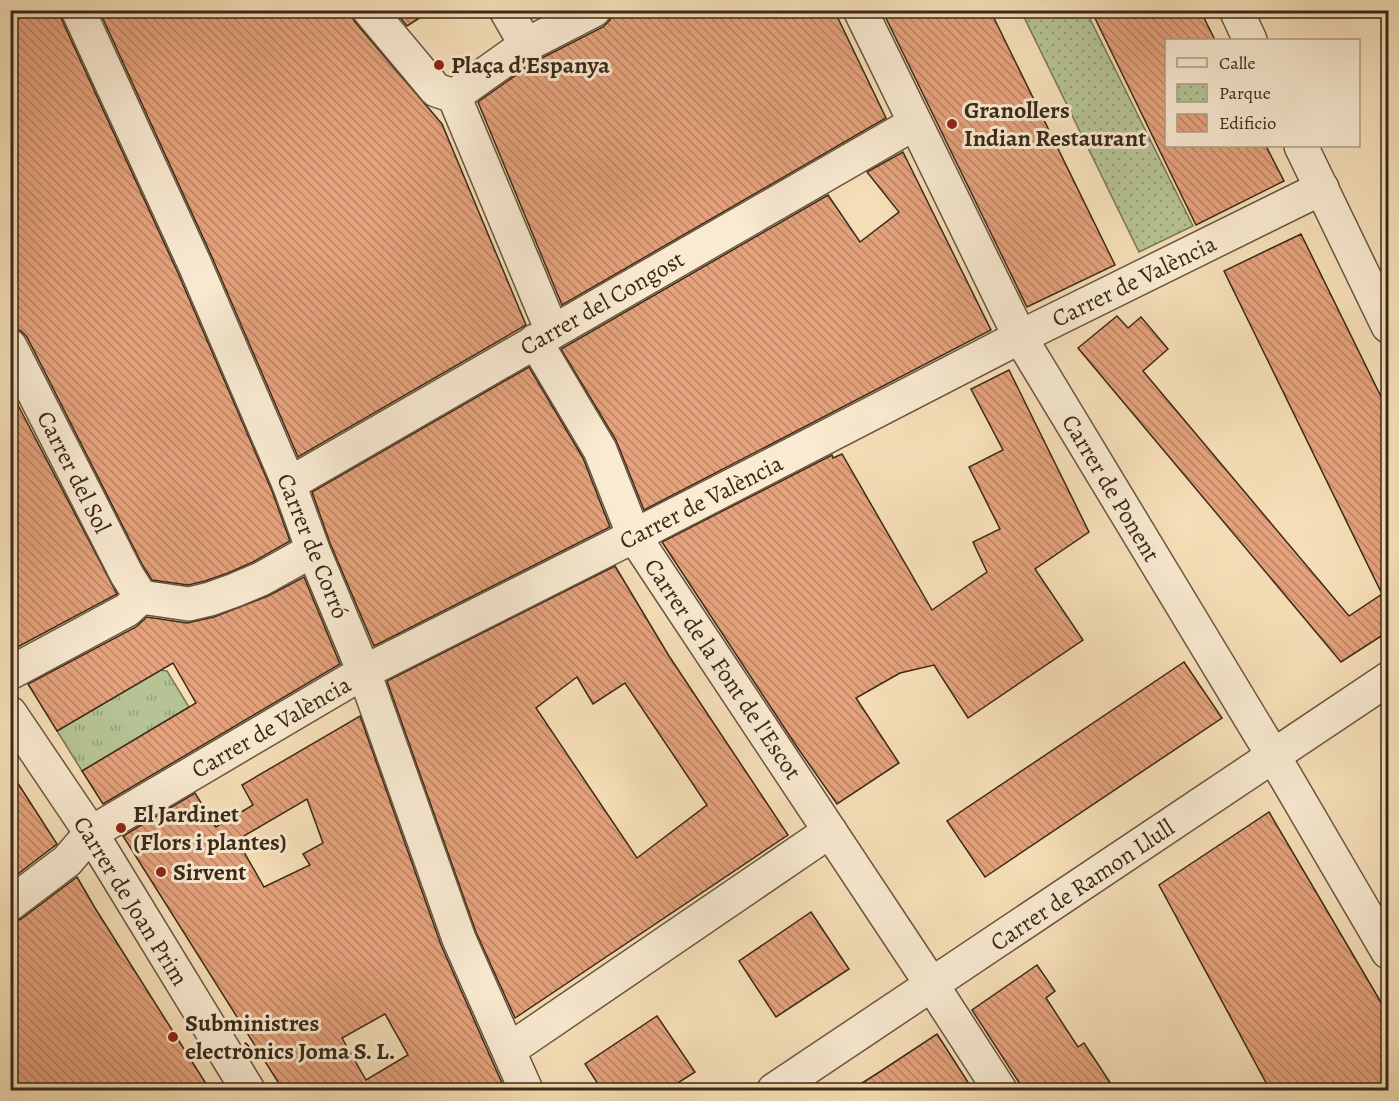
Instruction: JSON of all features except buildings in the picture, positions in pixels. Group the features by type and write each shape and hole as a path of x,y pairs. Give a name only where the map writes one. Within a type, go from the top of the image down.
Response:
{"street":[{"name":"Carrer de Corró","path":"78,10 195,265 289,484 364,672 459,939 526,1090"},
{"path":"369,10 436,90 454,96 526,45 594,10"},
{"path":"506,10 526,45"},
{"name":"Carrer de Ponent","path":"861,10 1020,337 1389,952"},
{"path":"1236,10 1250,39"},
{"name":"Carrer de la Font de l'Escot","path":"454,96 544,336 600,450 634,536 1000,1090"},
{"name":"Carrer del Congost","path":"289,484 915,123"},
{"path":"1302,147 1389,326"},
{"name":"Carrer de València","path":"10,904 67,861 91,834 364,672 1020,337 1322,188"},
{"name":"Carrer del Sol","path":"10,346 127,575 141,597"},
{"path":"10,673 127,610 141,597 189,604 210,599 261,579 314,550"},
{"name":"Carrer de Ramon Llull","path":"774,1090 1389,679"},
{"name":"Carrer de Joan Prim","path":"10,713 91,834 248,1090"},
{"path":"509,1050 830,831"}],"green space":[{"path":"1021,11 1086,11 1193,226 1139,252"},
{"path":"160,670 167,671 189,707 82,771 57,731"}],"place":[{"name":"Plaça d'Espanya","path":"439,65"},
{"name":"Granollers Indian Restaurant","path":"952,124"},
{"name":"El Jardinet (Flors i plantes)","path":"121,828"},
{"name":"Sirvent","path":"161,872"},
{"name":"Subministres electrònics Joma S. L.","path":"173,1037"}]}
